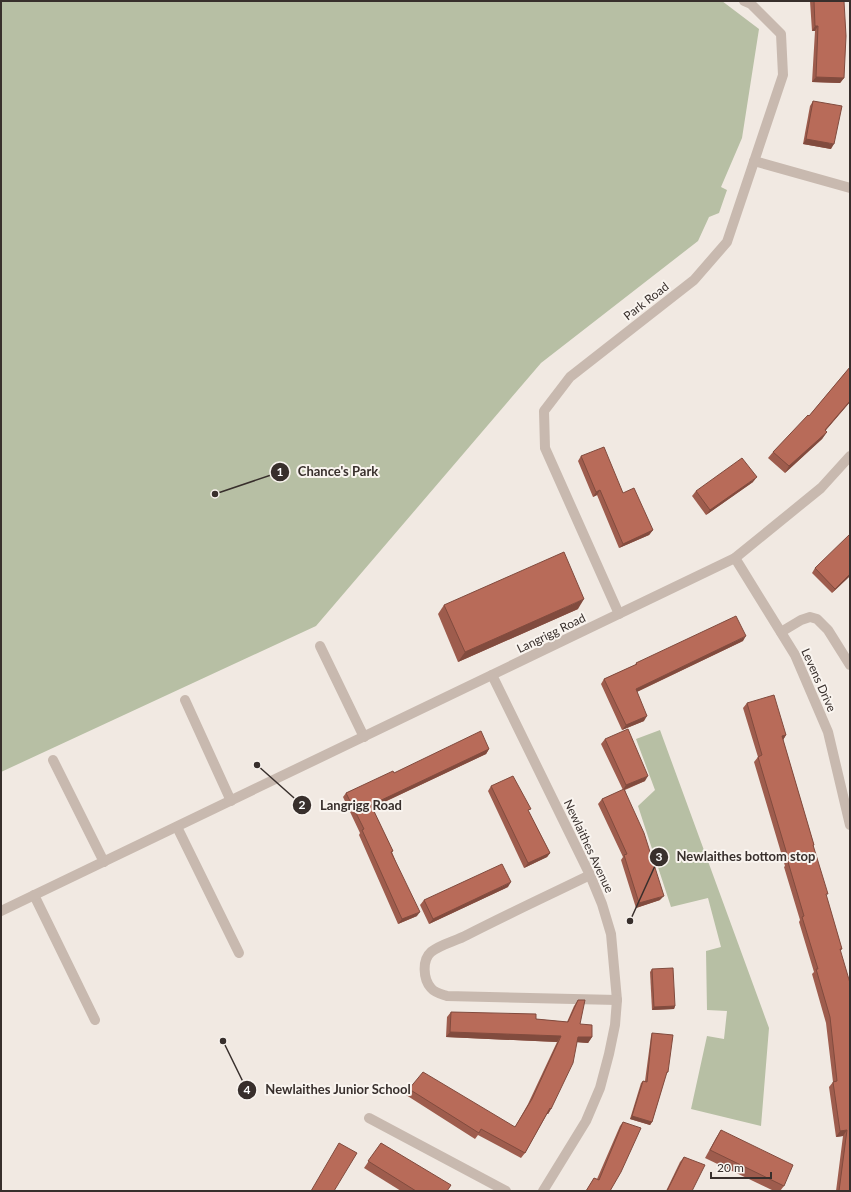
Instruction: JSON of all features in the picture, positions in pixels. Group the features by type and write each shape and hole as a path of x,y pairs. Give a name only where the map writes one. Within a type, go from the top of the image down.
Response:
{"street":[{"name":"Park Road","path":"619,614 545,448 544,411 570,377 694,280 727,242 784,75 781,34 751,4 744,1"},
{"path":"754,161 850,188"},
{"name":"Langrigg Road","path":"1,911 736,558 821,488 850,456"},
{"name":"Levens Drive","path":"736,558 795,655 828,732 850,825"},
{"path":"781,632 801,620 810,617 817,619 828,630 850,665"},
{"path":"320,646 364,737"},
{"name":"Newlaithes Avenue","path":"492,675 590,875 602,904 611,934 617,1000 614,1032 609,1054 600,1088 586,1121 543,1191"},
{"path":"185,700 231,801"},
{"path":"53,760 104,862"},
{"path":"177,827 239,954"},
{"path":"590,875 484,925 431,952 425,962 426,975 430,988 437,993 447,996 617,1000"},
{"path":"34,895 96,1020"},
{"path":"369,1118 506,1191"}],"green space":[{"path":"1,1 722,1 759,29 742,138 721,187 727,190 719,213 709,217 698,241 541,363 316,626 1,772"},
{"path":"660,730 769,1028 761,1126 691,1109 707,1036 724,1039 727,1011 707,1010 706,951 721,947 708,898 671,907 638,806 655,790 636,739"}],"building":[{"path":"814,1 844,1 846,36 844,78 816,77 818,26 815,26"},
{"path":"813,101 842,106 834,144 806,139"},
{"path":"850,367 850,401 825,430 827,432 789,466 773,452 808,415 809,416"},
{"path":"604,447 623,493 634,488 653,530 623,544 600,490 596,492 581,456"},
{"path":"742,458 757,477 710,510 696,491"},
{"path":"850,534 850,574 835,589 815,568"},
{"path":"564,552 584,599 465,652 444,605"},
{"path":"736,616 746,636 636,689 647,716 626,725 604,679"},
{"path":"774,695 786,735 782,736 828,894 826,894 850,983 850,1191 839,1191 847,1130 840,1131 833,1082 837,1081 830,1017 816,969 818,969 802,917 804,916 788,862 789,861 758,757 762,755 747,703"},
{"path":"628,729 648,776 626,785 605,739"},
{"path":"481,731 489,749 371,805 393,851 391,852 420,912 402,919 362,830 364,829 346,793 393,771 394,773"},
{"path":"513,776 531,809 528,810 550,853 528,863 491,786"},
{"path":"624,789 644,833 664,896 639,903 624,855 627,854 602,799"},
{"path":"502,864 511,882 433,919 424,900"},
{"path":"673,968 675,1006 654,1007 652,969"},
{"path":"578,1000 585,1000 580,1024 592,1025 592,1037 578,1037 573,1063 551,1109 550,1108 525,1153 481,1129 479,1133 409,1089 423,1072 515,1127 532,1099 561,1036 450,1032 451,1012 536,1014 536,1019 568,1022"},
{"path":"652,1033 673,1035 668,1072 652,1122 632,1116 643,1081 647,1082"},
{"path":"623,1122 641,1128 621,1172 610,1191 586,1191 594,1178 599,1180"},
{"path":"721,1130 793,1165 784,1186 710,1150"},
{"path":"339,1143 357,1153 334,1191 311,1191"},
{"path":"381,1143 451,1185 447,1191 416,1191 368,1161"},
{"path":"684,1157 705,1165 692,1191 667,1191"}],"place":[{"name":"Chance's Park","path":"215,494"},
{"name":"Langrigg Road","path":"257,765"},
{"name":"Newlaithes bottom stop","path":"630,921"},
{"name":"Newlaithes Junior School","path":"223,1041"}]}
